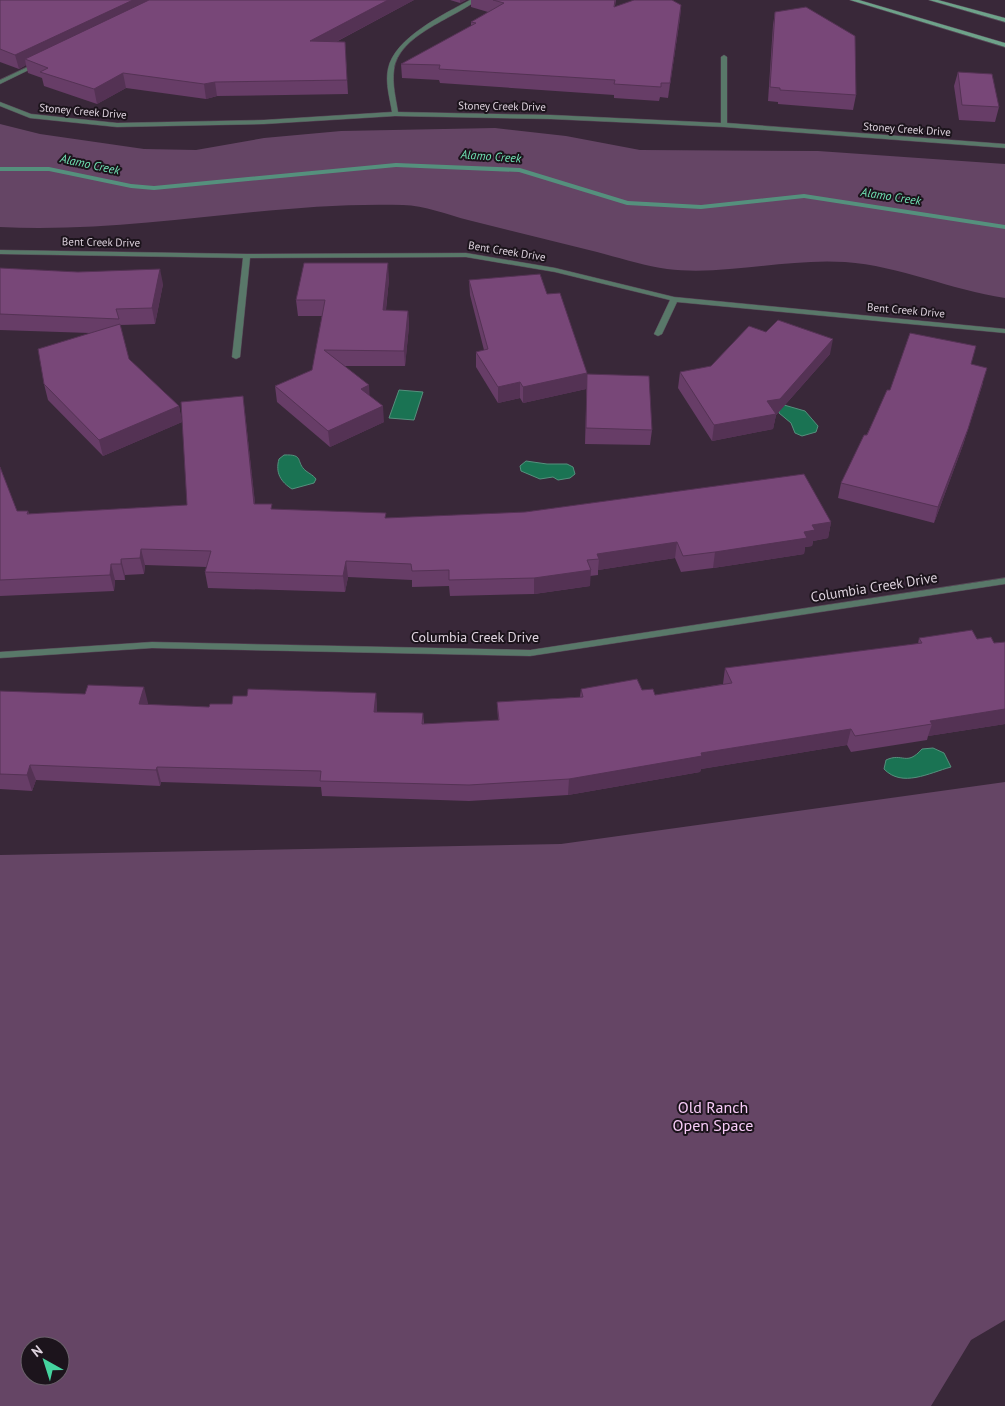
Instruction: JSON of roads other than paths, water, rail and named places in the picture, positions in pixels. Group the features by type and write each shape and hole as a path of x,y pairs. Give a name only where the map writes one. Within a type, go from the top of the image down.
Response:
{"main road":[{"path":"853,0 1005,45"},
{"path":"932,0 1005,20"}],"street":[{"path":"395,114 390,68 401,49 436,22 474,0"},
{"path":"724,57 724,125"},
{"path":"0,82 43,61"},
{"name":"Stoney Creek Drive","path":"0,104 30,116 117,126 264,122 395,114 552,117 724,125 1005,146"},
{"name":"Bent Creek Drive","path":"0,252 247,256 466,255 555,270 674,299 1005,330"},
{"path":"236,357 247,256"},
{"path":"658,334 674,299"},
{"name":"Columbia Creek Drive","path":"0,654 152,645 530,653 1005,581"}],"waterway":[{"name":"Alamo Creek","path":"0,169 49,169 131,186 154,188 396,165 520,170 627,203 701,207 804,196 1005,227"}],"park label":[{"name":"Old Ranch Open Space","path":"713,1116"}]}
